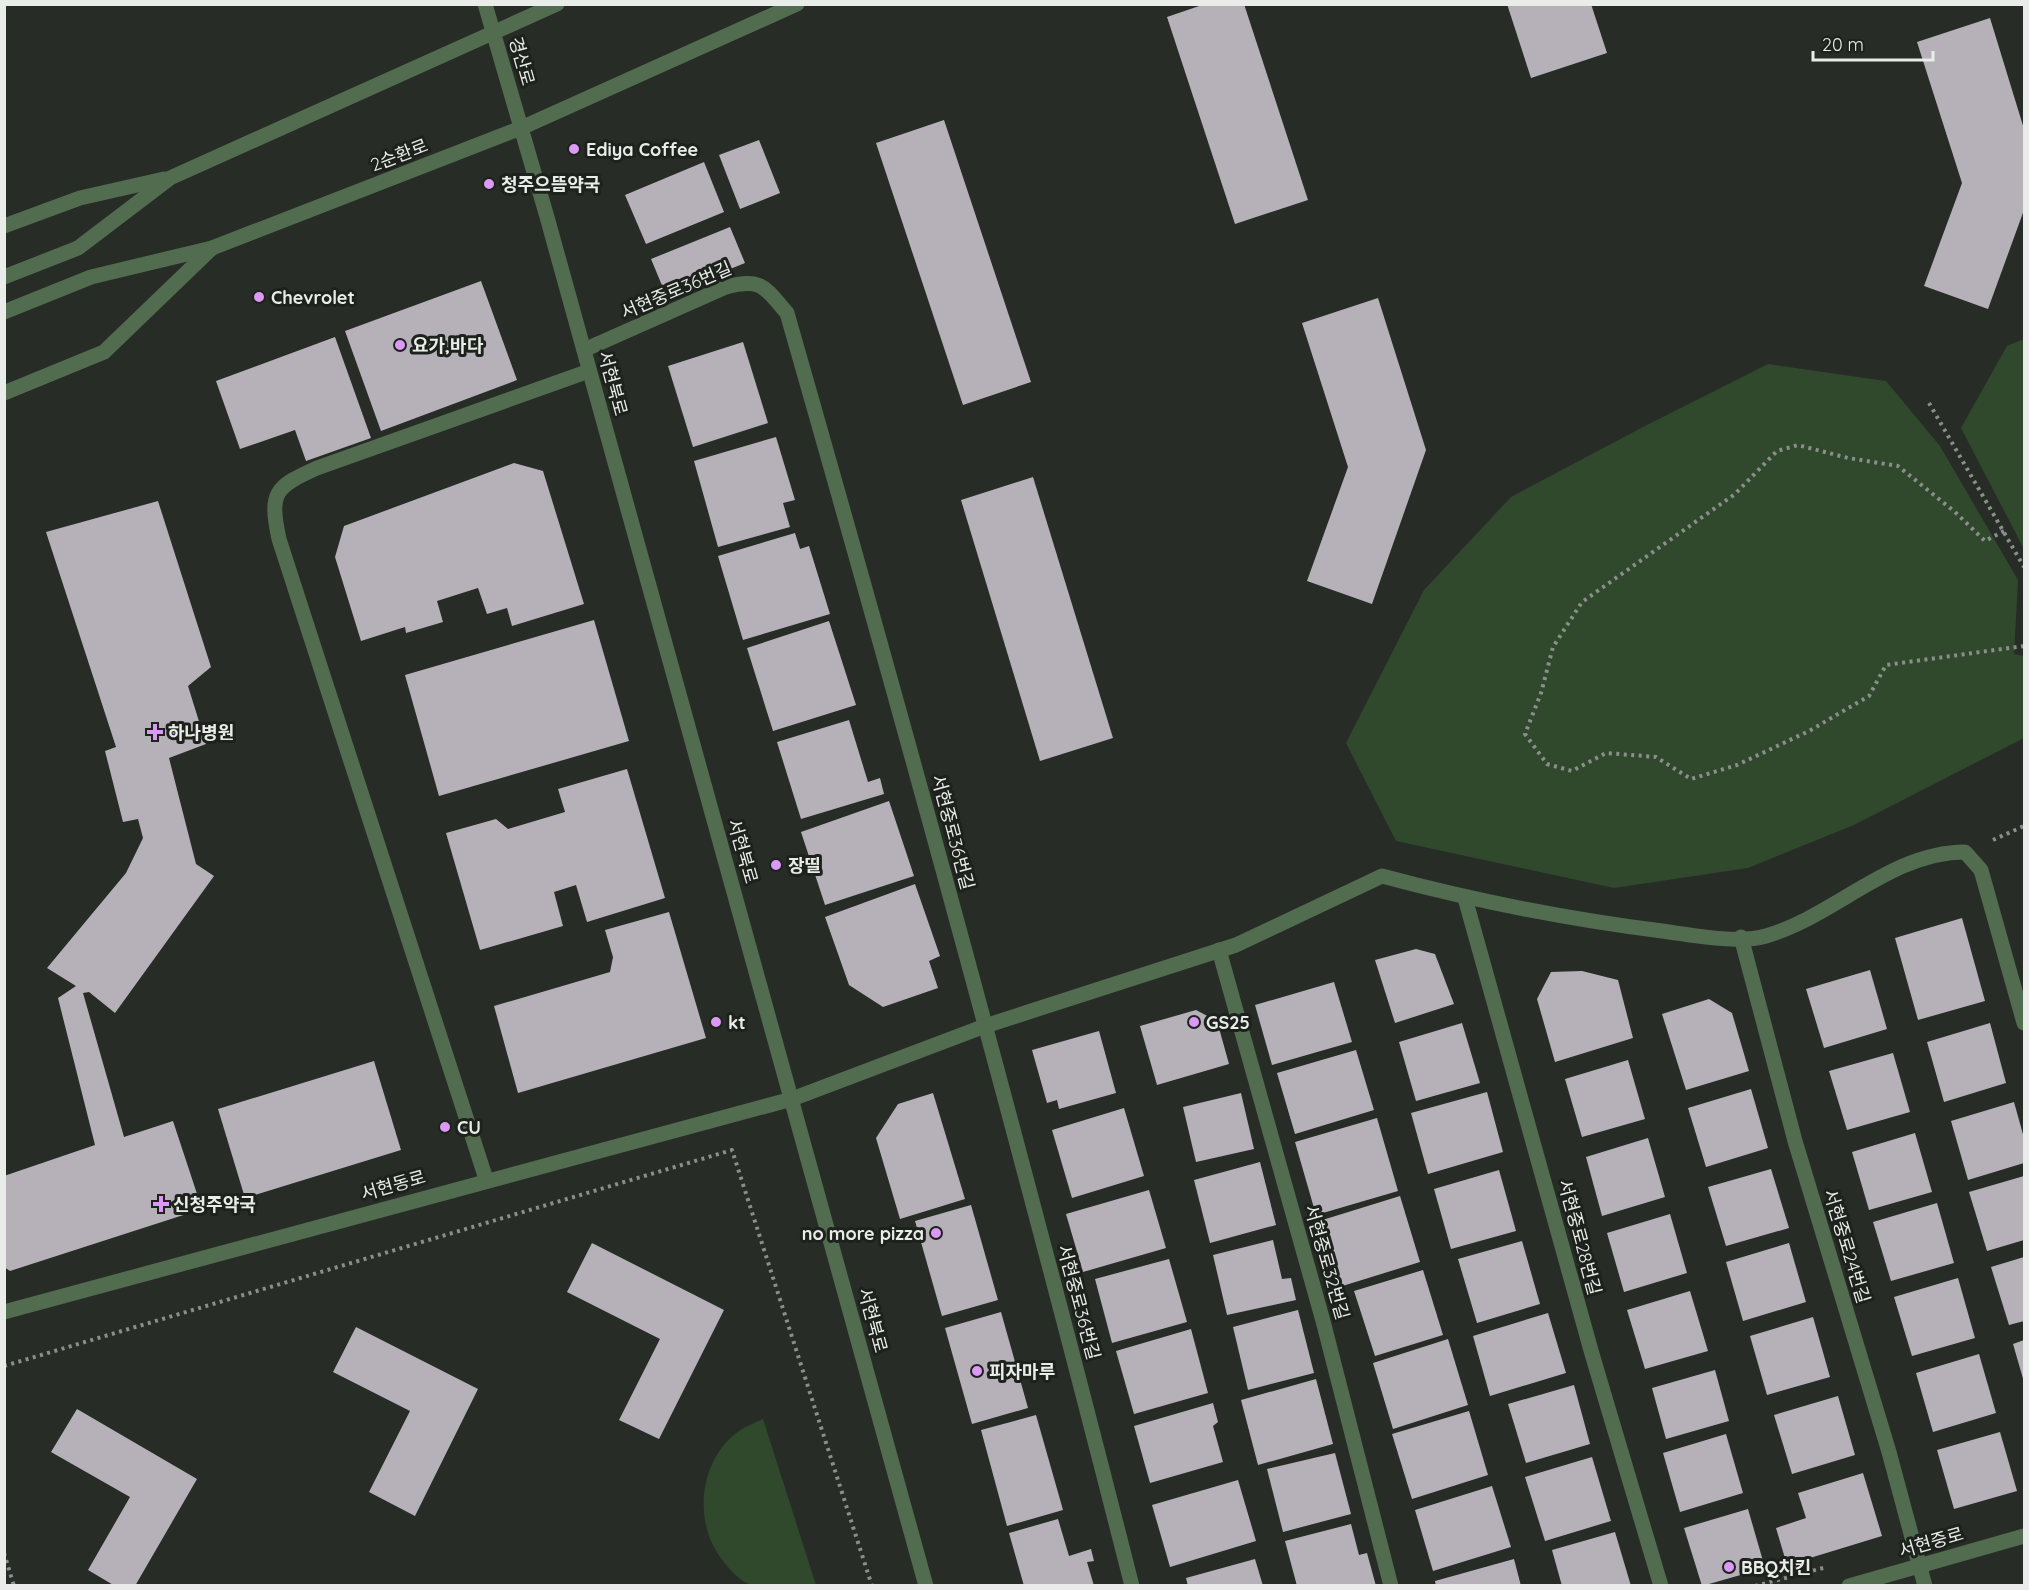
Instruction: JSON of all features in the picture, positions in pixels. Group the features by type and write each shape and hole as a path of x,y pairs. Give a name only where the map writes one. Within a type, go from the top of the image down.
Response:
{"street":[{"name":"경산로","path":"485,4 521,128"},
{"path":"4,226 80,198 170,178 557,4"},
{"name":"2순환로","path":"4,312 91,277 212,248 521,128 797,4"},
{"name":"서현북로","path":"521,128 926,1586"},
{"path":"4,277 78,248 170,178"},
{"path":"4,393 104,352 212,248"},
{"name":"서현중로36번길","path":"584,350 726,287 748,281 765,288 787,313 894,684 1132,1586"},
{"path":"486,1179 279,539 274,513 277,494 286,482 307,472 590,371"},
{"name":"서현동로","path":"4,1312 486,1179 792,1099 985,1026 1236,945 1382,876 1465,898 1569,919 1713,938 1764,937 1804,921 1891,872 1940,852 1965,852 1981,870 2025,1023"},
{"name":"서현중로28번길","path":"1465,898 1592,1354 1661,1586"},
{"name":"서현중로24번길","path":"1741,937 1795,1141 1889,1452 1925,1586"},
{"name":"서현중로32번길","path":"1219,951 1323,1321 1391,1586"},
{"name":"서현중로","path":"1849,1586 2025,1536"}],"path":[{"path":"1929,403 2025,567"},
{"path":"2004,531 1985,541 1955,512 1898,466 1848,458 1798,445 1778,451 1735,494 1582,602 1553,647 1541,693 1525,734 1547,764 1572,771 1606,753 1656,757 1691,779 1747,760 1809,731 1869,696 1886,665 2025,646"},
{"path":"4,1366 732,1150 872,1586"},
{"path":"4,1553 14,1586"}],"green space":[{"path":"2024,339 2024,549 1961,428 2007,346"},
{"path":"1768,364 1886,381 1940,446 2018,580 2014,654 2024,656 2024,738 1854,825 1748,868 1614,888 1396,841 1346,743 1424,590 1511,497"},
{"path":"763,1419 816,1585 766,1587 743,1581 721,1558 706,1527 704,1492 715,1458 739,1431"}],"building":[{"path":"1205,4 1244,4 1308,200 1235,224 1167,17"},
{"path":"1507,4 1591,4 1607,53 1531,78"},
{"path":"1990,18 2024,129 2024,210 1988,309 1924,286 1962,183 1917,42"},
{"path":"944,120 1031,382 963,405 876,143"},
{"path":"759,140 780,193 740,209 719,155"},
{"path":"704,162 724,212 646,244 625,195"},
{"path":"730,227 745,263 666,295 651,259"},
{"path":"481,281 517,380 381,431 345,331"},
{"path":"1378,298 1426,450 1372,604 1307,581 1348,467 1302,323"},
{"path":"335,337 371,438 306,461 295,430 240,449 216,381"},
{"path":"743,342 768,423 693,447 668,366"},
{"path":"776,437 795,500 783,503 790,527 718,547 694,461"},
{"path":"514,463 543,471 584,604 512,626 507,608 487,614 478,588 437,601 443,622 406,633 405,627 361,641 335,557 344,526"},
{"path":"1033,477 1113,738 1040,761 961,500"},
{"name":"하나병원","path":"158,501 211,667 188,686 206,744 169,758 196,864 214,876 115,1013 89,992 83,993 124,1137 173,1121 202,1209 10,1271 4,1267 4,1176 95,1145 58,998 76,986 47,968 126,873 143,838 138,819 123,822 105,751 116,747 46,532"},
{"path":"795,533 800,549 809,546 830,614 743,640 718,556"},
{"path":"594,620 629,741 439,796 405,675"},
{"path":"829,621 856,705 773,731 747,648"},
{"path":"849,720 868,782 880,778 884,794 801,819 777,742"},
{"path":"627,769 665,898 587,922 576,885 554,892 563,926 480,950 446,833 496,819 508,829 565,812 558,789"},
{"path":"889,801 914,876 825,905 801,832"},
{"path":"915,884 940,956 929,961 938,988 883,1007 849,985 825,917"},
{"path":"669,912 706,1038 518,1093 494,1006 610,972 613,957 605,930"},
{"path":"1962,918 1985,1001 1918,1020 1895,938"},
{"path":"1416,949 1435,954 1454,1004 1395,1023 1375,960"},
{"path":"1870,970 1887,1029 1824,1048 1806,989"},
{"path":"1582,971 1618,980 1633,1038 1555,1062 1537,999 1551,972"},
{"path":"1334,982 1352,1042 1272,1065 1255,1005"},
{"path":"1709,999 1732,1013 1749,1071 1686,1090 1662,1014"},
{"path":"1196,1010 1217,1021 1229,1064 1157,1085 1140,1026"},
{"path":"1462,1023 1480,1083 1416,1101 1399,1042"},
{"path":"1990,1023 2006,1083 1944,1102 1927,1042"},
{"path":"1099,1031 1116,1093 1059,1109 1057,1100 1047,1103 1032,1050"},
{"path":"1356,1050 1374,1110 1295,1134 1277,1073"},
{"path":"1893,1053 1910,1112 1847,1130 1829,1071"},
{"path":"1628,1060 1645,1119 1582,1137 1565,1079"},
{"path":"374,1061 401,1150 245,1198 218,1109"},
{"path":"1751,1089 1768,1148 1706,1167 1688,1108"},
{"path":"1487,1092 1503,1152 1428,1174 1411,1113"},
{"path":"933,1093 965,1199 900,1219 876,1138 898,1104"},
{"path":"1241,1093 1254,1149 1196,1162 1183,1107"},
{"path":"2014,1102 2024,1138 2024,1163 1968,1180 1951,1121"},
{"path":"1124,1108 1144,1176 1072,1198 1052,1130"},
{"path":"1377,1118 1398,1191 1316,1215 1295,1142"},
{"path":"1915,1133 1932,1192 1869,1210 1852,1152"},
{"path":"1648,1138 1665,1197 1602,1216 1586,1157"},
{"path":"1260,1162 1276,1225 1210,1243 1194,1180"},
{"path":"1771,1169 1789,1228 1726,1246 1708,1187"},
{"path":"1499,1170 1516,1231 1451,1249 1434,1189"},
{"path":"2024,1176 2024,1240 1987,1251 1969,1192"},
{"path":"1149,1190 1166,1248 1083,1272 1066,1214"},
{"path":"1400,1196 1420,1262 1336,1288 1316,1222"},
{"path":"1937,1203 1954,1263 1891,1281 1873,1222"},
{"path":"971,1205 998,1300 942,1316 915,1221"},
{"path":"1670,1214 1687,1273 1624,1292 1607,1233"},
{"path":"1273,1240 1282,1279 1291,1278 1296,1300 1227,1315 1213,1255"},
{"path":"1522,1241 1540,1304 1477,1323 1458,1259"},
{"path":"592,1243 724,1310 659,1439 619,1420 660,1339 567,1292"},
{"path":"1789,1243 1806,1302 1743,1321 1726,1262"},
{"path":"2024,1257 2024,1321 2009,1325 1991,1267"},
{"path":"1169,1259 1187,1322 1112,1343 1095,1279"},
{"path":"1423,1270 1443,1335 1375,1356 1354,1291"},
{"path":"1958,1278 1975,1338 1912,1356 1894,1297"},
{"path":"1690,1291 1708,1351 1645,1369 1627,1310"},
{"path":"1298,1310 1314,1373 1248,1390 1233,1327"},
{"path":"1001,1312 1028,1408 972,1424 945,1328"},
{"path":"1548,1313 1566,1373 1490,1396 1473,1336"},
{"path":"1813,1317 1830,1377 1767,1395 1750,1336"},
{"path":"356,1327 478,1389 415,1516 369,1492 410,1411 333,1372"},
{"path":"1191,1329 1208,1393 1134,1414 1116,1351"},
{"path":"1448,1339 1468,1405 1393,1429 1373,1363"},
{"path":"2024,1340 2024,1382 2013,1344"},
{"path":"1979,1354 1996,1413 1933,1432 1916,1373"},
{"path":"1715,1370 1729,1421 1666,1439 1652,1388"},
{"path":"1316,1379 1333,1444 1258,1465 1241,1400"},
{"path":"1574,1385 1590,1444 1526,1463 1508,1404"},
{"path":"1838,1396 1855,1455 1792,1474 1774,1415"},
{"path":"1213,1403 1218,1422 1213,1426 1223,1462 1150,1483 1134,1426"},
{"path":"77,1409 197,1479 135,1586 115,1586 88,1570 130,1497 51,1452"},
{"path":"1469,1411 1488,1475 1412,1499 1392,1434"},
{"path":"1036,1415 1063,1510 1007,1526 981,1430"},
{"path":"2000,1432 2017,1491 1954,1509 1937,1450"},
{"path":"1726,1434 1743,1493 1680,1512 1663,1453"},
{"path":"1335,1453 1351,1514 1283,1532 1267,1469"},
{"path":"1592,1457 1611,1521 1545,1541 1525,1477"},
{"path":"1863,1473 1882,1536 1787,1565 1776,1528 1806,1518 1798,1493"},
{"path":"1238,1480 1256,1541 1170,1567 1152,1505"},
{"path":"1492,1486 1511,1547 1433,1571 1415,1510"},
{"path":"1748,1509 1765,1568 1702,1586 1684,1528"},
{"path":"1058,1519 1069,1556 1091,1549 1094,1561 1087,1562 1094,1586 1024,1586 1009,1533"},
{"path":"1351,1524 1359,1555 1367,1553 1376,1586 1297,1586 1285,1541"},
{"path":"1615,1532 1631,1586 1562,1586 1552,1550"},
{"path":"1255,1559 1263,1586 1188,1586 1186,1578"},
{"path":"1514,1559 1521,1586 1436,1586 1435,1581"}],"place":[{"name":"Ediya Coffee","path":"574,149"},
{"name":"청주으뜸약국","path":"489,184"},
{"name":"Chevrolet","path":"259,297"},
{"name":"요가,바다","path":"400,345"},
{"name":"하나병원","path":"155,732"},
{"name":"장띨","path":"776,865"},
{"name":"kt","path":"716,1022"},
{"name":"GS25","path":"1194,1022"},
{"name":"CU","path":"445,1127"},
{"name":"신청주약국","path":"161,1204"},
{"name":"no more pizza","path":"936,1233"},
{"name":"피자마루","path":"977,1371"},
{"name":"BBQ치킨","path":"1729,1567"}]}
